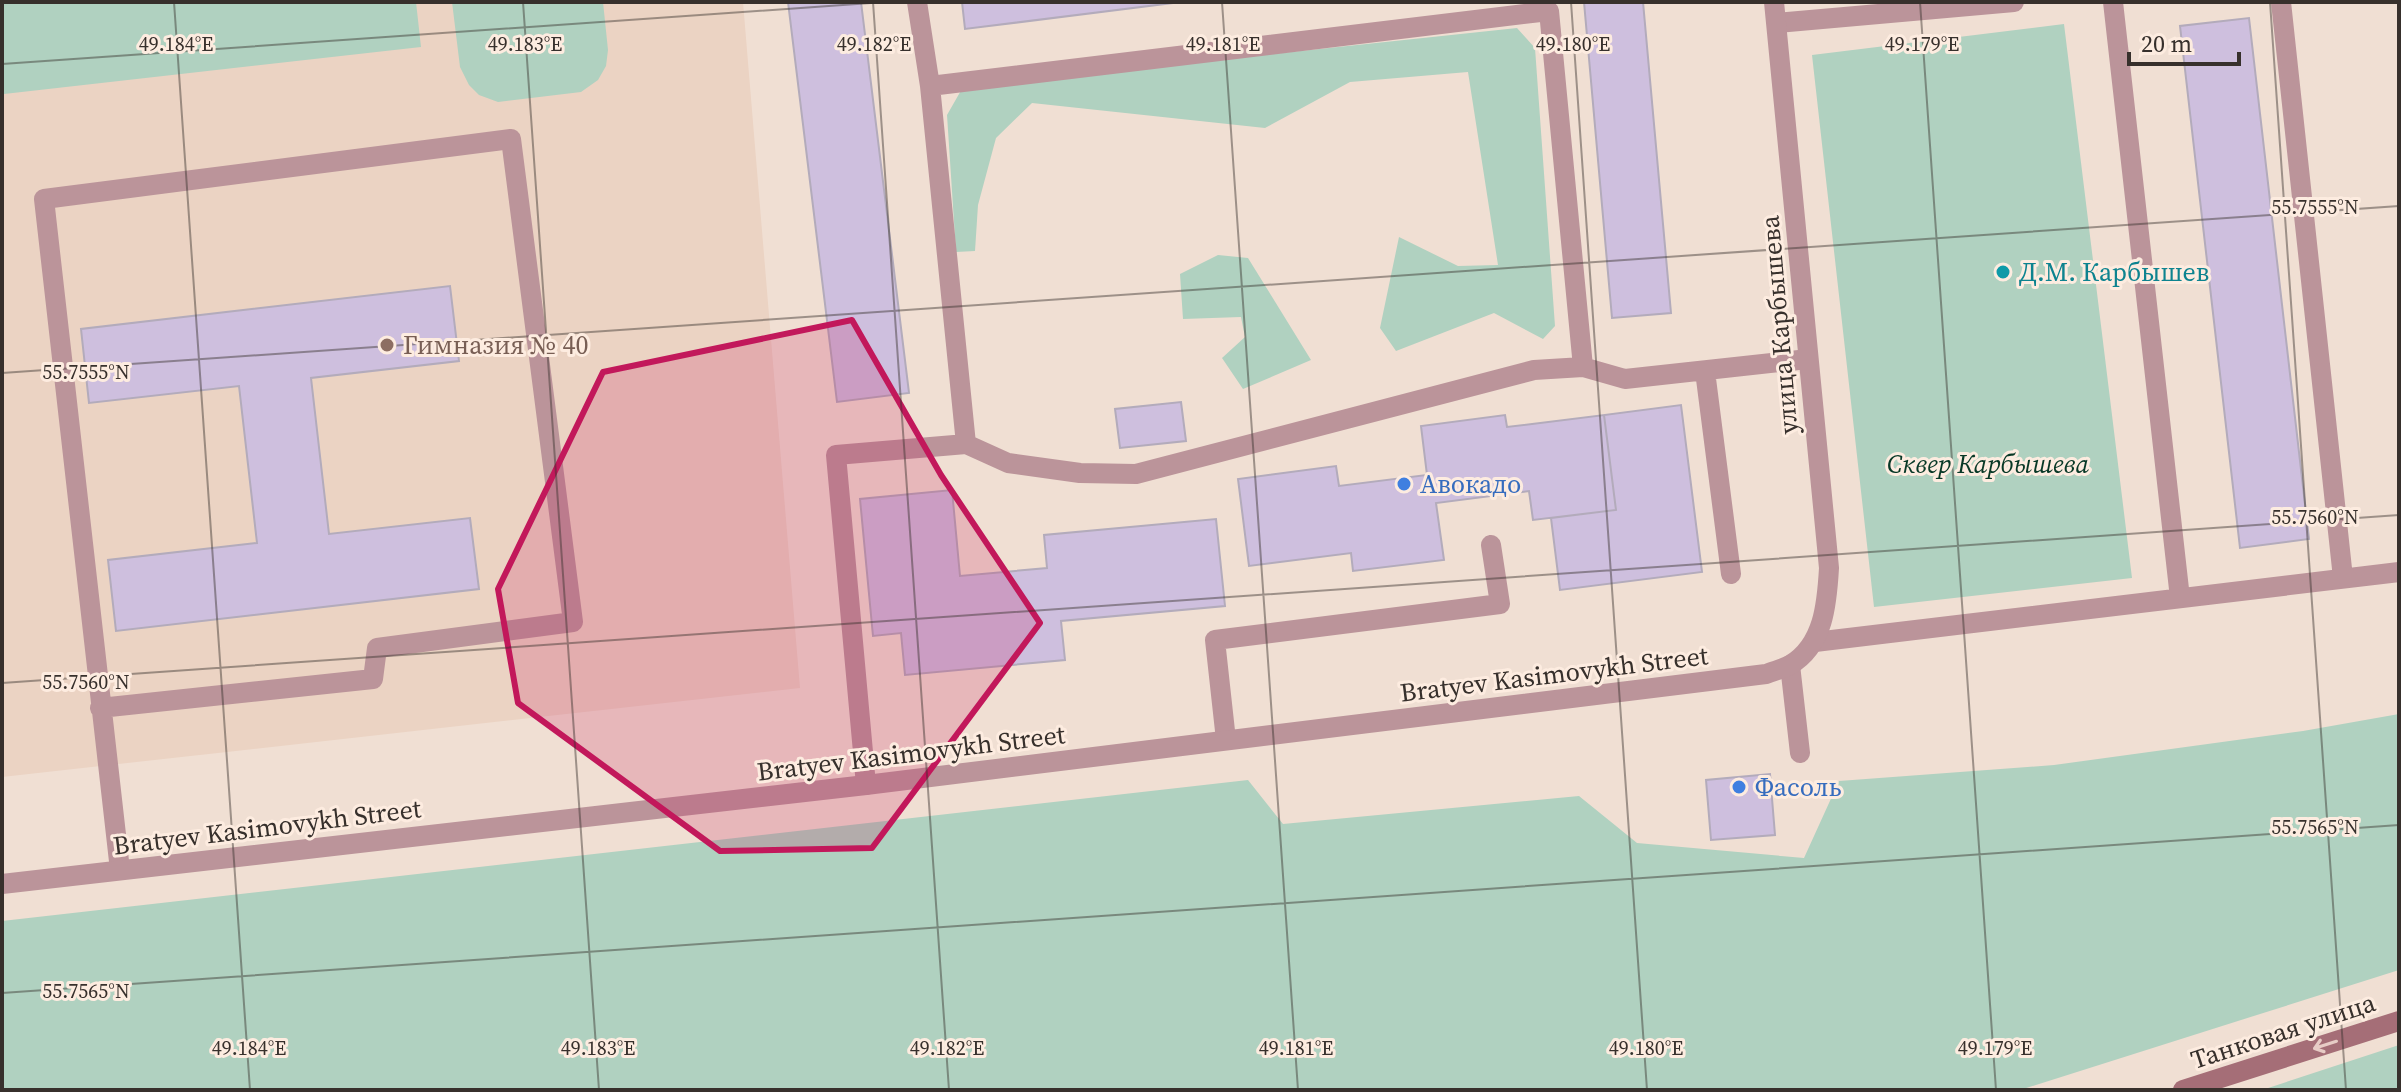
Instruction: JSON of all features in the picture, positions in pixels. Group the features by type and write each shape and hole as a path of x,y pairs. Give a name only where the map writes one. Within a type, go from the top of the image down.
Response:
{"main road":[{"name":"Танковая улица","path":"2183,1090 2399,1021"}],"street":[{"path":"917,2 930,86 966,444"},
{"name":"улица Карбышева","path":"1774,2 1829,568 1827,598 1815,642"},
{"path":"1777,23 2014,2"},
{"path":"2113,2 2180,598"},
{"path":"2281,2 2343,578"},
{"path":"930,86 1548,6 1583,367"},
{"path":"100,708 373,679 377,648 573,622 511,139 44,199 100,708 120,870"},
{"path":"866,785 836,455 966,444 1008,463 1080,473 1136,474 1534,370 1583,367 1625,379 1808,359"},
{"path":"1705,371 1731,574"},
{"path":"1226,740 1215,640 1500,604 1491,545"},
{"path":"1815,642 2399,572"},
{"name":"Bratyev Kasimovykh Street","path":"2,884 866,785 1766,674 1790,665 1815,642"},
{"path":"1790,665 1800,753"}],"highlighted area":[{"path":"852,320 941,475 1040,623 872,848 720,851 518,703 498,589 603,372"}],"shaded area":[{"name":"Гимназия № 40","path":"2,2 743,2 800,688 2,777"}],"green space":[{"path":"2,2 416,2 421,47 4,94"},
{"path":"452,2 603,2 608,50 606,66 598,80 581,92 498,102 479,95 469,85 460,67"},
{"name":"Сквер Карбышева","path":"2064,24 2132,578 1874,607 1812,55"},
{"path":"1517,28 1535,48 1555,326 1543,339 1494,313 1396,351 1380,328 1399,237 1458,266 1498,265 1468,72 1350,82 1265,128 1032,103 996,138 978,205 975,251 956,252 947,115 963,87"},
{"path":"1218,255 1248,258 1311,360 1243,389 1222,358 1245,337 1241,317 1183,319 1180,274"},
{"path":"2399,714 2399,970 2020,1090 2,1090 2,921 1248,780 1283,824 1579,796 1637,843 1804,858 1839,781 2054,765 2303,731"},
{"path":"2399,1045 2399,1090 2262,1090"}],"building":[{"path":"788,2 861,2 909,393 837,402"},
{"path":"962,2 1181,2 965,29"},
{"path":"1584,2 1643,2 1671,313 1612,318"},
{"path":"2249,18 2309,539 2240,548 2180,26"},
{"path":"450,286 459,361 311,378 329,534 470,518 479,589 116,631 108,560 257,543 239,386 89,403 81,329"},
{"path":"1181,402 1186,441 1120,448 1115,409"},
{"path":"1681,405 1702,572 1560,590 1551,518 1616,510 1604,415"},
{"path":"1505,415 1507,427 1604,415 1616,510 1533,520 1529,491 1436,503 1444,560 1353,571 1351,553 1249,566 1238,479 1336,466 1339,486 1427,475 1421,426"},
{"path":"952,490 960,576 1047,568 1044,535 1216,519 1225,606 1061,621 1065,660 905,675 901,633 873,636 860,499"},
{"path":"1770,774 1775,835 1711,840 1706,780"}],"place":[{"name":"Д.М. Карбышев","path":"2003,272"},
{"name":"Гимназия № 40","path":"387,345"},
{"name":"Авокадо","path":"1404,484"},
{"name":"Фасоль","path":"1739,787"}]}
